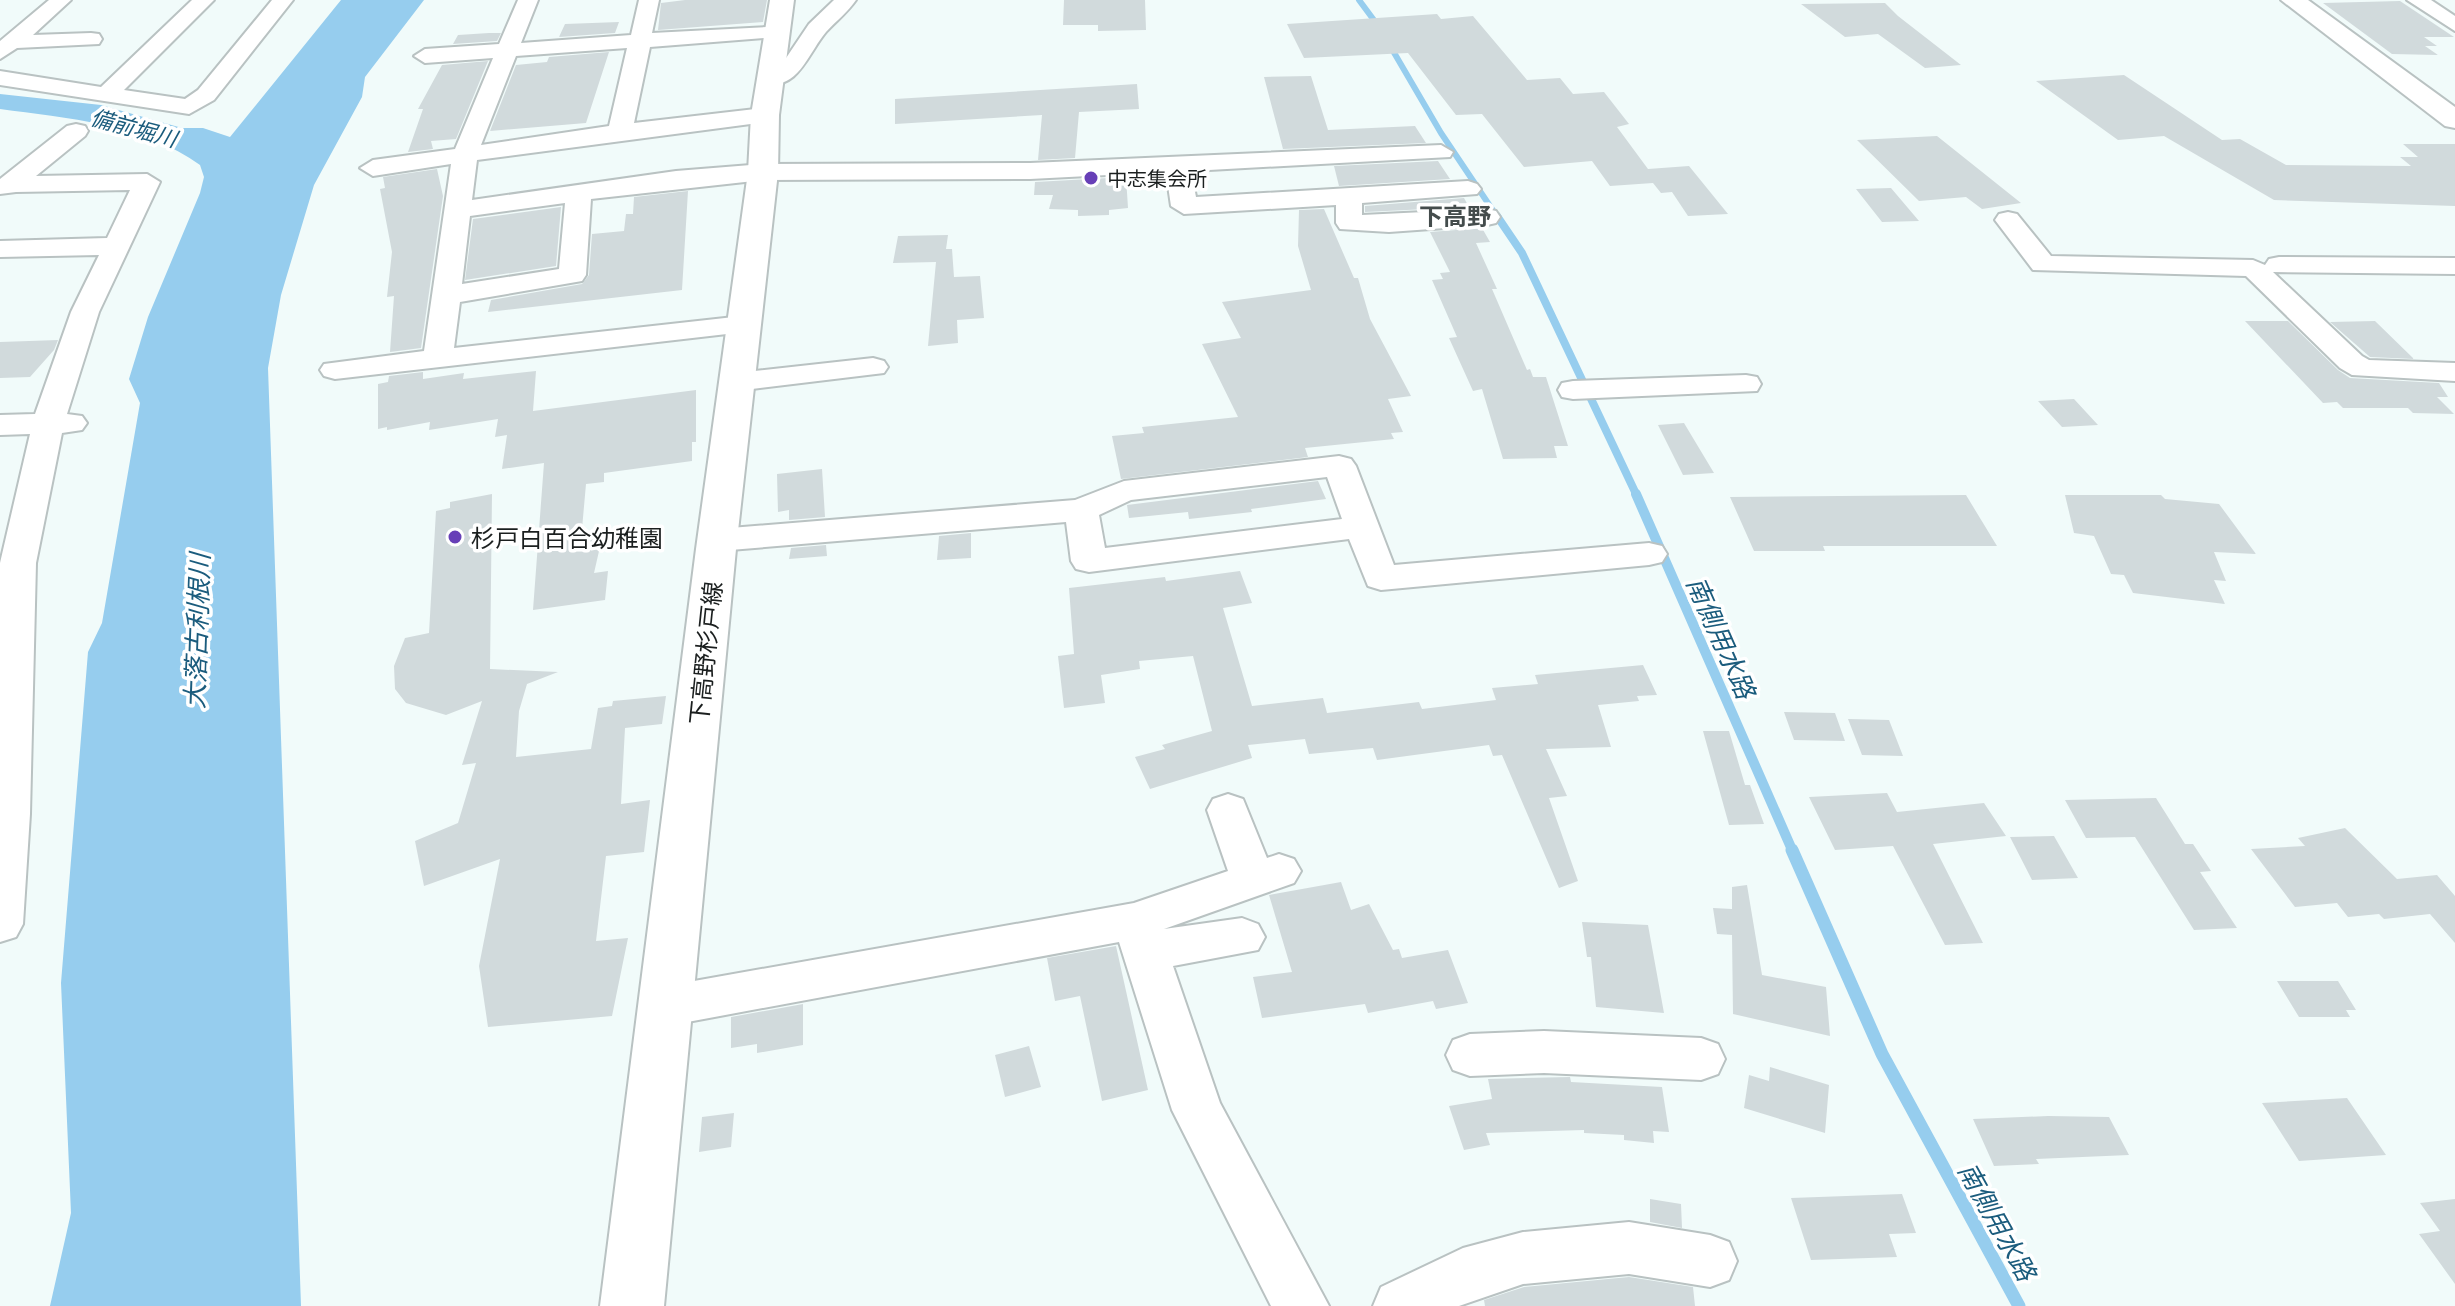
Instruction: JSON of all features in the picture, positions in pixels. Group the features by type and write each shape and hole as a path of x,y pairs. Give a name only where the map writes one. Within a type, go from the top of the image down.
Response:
{"main road":[{"path":"2293,0 2451,114"},
{"name":"下高野杉戸線","path":"632,1306 736,382 763,172 768,96 780,15"}],"street":[{"path":"6,47 61,0"},
{"path":"108,93 204,0"},
{"path":"0,78 189,107 197,104 283,0"},
{"path":"438,356 465,154 528,0"},
{"path":"620,132 649,0"},
{"path":"373,168 679,125 768,96 817,29 846,0"},
{"path":"2436,8 2455,25"},
{"path":"425,56 639,41 780,15"},
{"path":"6,47 91,39"},
{"path":"676,179 679,125"},
{"path":"5,188 76,131"},
{"path":"459,210 676,179 763,172 1030,171 1441,152"},
{"path":"1178,165 1184,206 1468,189"},
{"path":"0,924 9,814 18,563 61,423 85,312 147,182 5,188"},
{"path":"447,295 572,275 579,193"},
{"path":"1349,196 1349,223 1389,224 1487,217"},
{"path":"2008,220 2043,264 2253,268 2351,362 2363,369 2455,372"},
{"path":"0,249 114,246"},
{"path":"2279,265 2455,266"},
{"path":"335,370 438,356 743,325"},
{"path":"736,382 873,367"},
{"path":"1573,390 1746,384"},
{"path":"0,425 61,423"},
{"path":"718,540 1081,510 1124,491 1339,466 1381,578 1649,554"},
{"path":"1081,510 1089,561 1362,527"},
{"path":"1140,936 1266,876 1228,810"},
{"path":"666,1006 1140,936 1242,937"},
{"path":"1140,936 1197,1110 1301,1306"},
{"path":"1470,1055 1544,1052 1701,1059"},
{"path":"1401,1306 1463,1275 1523,1258 1629,1248 1710,1261"}],"water":[{"path":"341,0 424,0 365,77 362,97 314,185 281,295 268,368 301,1306 50,1306 71,1213 61,983 88,652 102,623 140,403 129,379 148,317 204,177 200,165 154,140 104,125 0,109 0,94 101,105 182,128 203,128 230,137"}],"building":[{"path":"767,0 763,22 658,30 661,3"},
{"path":"1064,0 1145,0 1146,30 1098,31 1098,25 1063,25"},
{"path":"2400,1 2454,37 2424,37 2437,46 2425,46 2438,55 2392,54 2323,3"},
{"path":"1885,3 1961,65 1925,68 1878,34 1845,37 1801,4"},
{"path":"1437,14 1441,19 1473,16 1527,80 1560,78 1573,94 1604,92 1629,124 1617,127 1648,169 1689,166 1728,214 1688,216 1672,192 1661,193 1653,183 1610,186 1592,161 1524,167 1482,114 1456,115 1408,53 1304,58 1287,24"},
{"path":"619,22 615,33 559,37 565,24"},
{"path":"501,33 497,41 453,44 458,35"},
{"path":"609,52 586,123 490,131 516,65 547,62 549,57"},
{"path":"488,61 456,139 431,141 433,149 408,152 423,109 418,109 442,65"},
{"path":"2124,75 2222,140 2240,139 2286,165 2411,166 2400,157 2418,157 2403,144 2455,144 2455,206 2274,200 2164,136 2118,140 2036,81"},
{"path":"1311,76 1328,130 1415,126 1426,143 1283,149 1264,77"},
{"path":"1137,84 1139,109 1079,112 1075,158 1038,160 1042,115 895,124 895,99"},
{"path":"1937,136 2021,203 1982,209 1966,197 1919,201 1857,140"},
{"path":"1438,161 1450,179 1339,186 1334,166"},
{"path":"437,169 443,196 421,348 390,352 394,296 387,297 392,252 380,189 385,188 383,177"},
{"path":"1126,177 1128,208 1109,210 1109,215 1078,216 1078,210 1049,209 1053,195 1034,195 1035,182"},
{"path":"1891,188 1919,221 1882,222 1856,189"},
{"path":"688,191 682,290 488,312 491,300 582,284 589,275 592,234 624,231 626,214 633,214 634,197"},
{"path":"1464,198 1469,207 1365,212 1365,206"},
{"path":"561,207 556,266 465,280 473,219"},
{"path":"1324,209 1354,278 1358,278 1370,319 1411,396 1388,399 1403,432 1391,433 1394,439 1305,448 1308,457 1121,479 1112,436 1144,433 1142,427 1238,417 1202,344 1241,338 1222,302 1311,290 1298,246 1299,210"},
{"path":"1482,228 1490,242 1476,243 1497,289 1492,289 1527,370 1530,369 1533,377 1546,377 1568,446 1554,446 1557,458 1503,459 1482,389 1473,391 1449,338 1457,337 1432,280 1443,279 1440,273 1450,272 1430,232"},
{"path":"948,235 946,249 952,249 954,277 980,276 984,318 957,320 958,343 928,346 936,262 893,263 898,236"},
{"path":"2245,321 2288,321 2350,378 2439,383 2448,397 2437,397 2454,414 2413,413 2408,408 2343,408 2337,402 2323,403"},
{"path":"2375,321 2414,359 2370,357 2330,322"},
{"path":"58,340 54,350 30,377 0,378 0,342"},
{"path":"536,371 533,411 696,390 696,442 692,442 692,461 604,473 604,482 586,484 581,540 602,538 594,573 608,571 605,600 533,610 544,463 502,469 507,435 495,437 498,419 429,430 430,422 378,429 378,384 388,382 389,376 423,372 423,379 464,373 463,379"},
{"path":"2074,399 2098,425 2062,427 2038,401"},
{"path":"1684,423 1714,473 1683,475 1658,425"},
{"path":"822,469 825,517 789,520 789,510 778,512 777,474"},
{"path":"1318,481 1326,499 1189,519 1188,512 1129,518 1127,505"},
{"path":"492,494 490,669 558,672 527,684 519,711 516,757 591,749 598,708 612,706 613,701 666,696 662,724 625,728 621,804 650,800 644,852 606,856 596,941 628,938 612,1016 488,1027 479,966 500,859 424,886 415,841 458,823 476,763 462,765 482,701 446,715 406,703 395,689 394,666 405,638 429,633 436,511 450,508 450,502"},
{"path":"1966,495 1997,546 1823,546 1825,551 1754,551 1730,497"},
{"path":"2065,495 2161,495 2165,499 2219,504 2256,554 2214,552 2226,581 2214,580 2225,604 2133,593 2124,575 2111,574 2094,536 2074,533"},
{"path":"971,533 971,558 937,560 939,536"},
{"path":"826,545 827,556 789,559 791,548"},
{"path":"1240,571 1252,603 1223,608 1252,706 1323,698 1327,713 1419,702 1422,709 1496,700 1492,688 1538,684 1535,675 1643,665 1657,695 1637,696 1639,701 1598,705 1611,747 1546,749 1567,796 1549,798 1578,881 1559,888 1502,755 1493,756 1489,745 1377,760 1373,748 1309,754 1305,739 1248,745 1252,758 1150,789 1135,757 1165,749 1162,745 1212,731 1193,656 1139,661 1140,669 1101,675 1105,703 1064,708 1058,656 1074,654 1069,588 1165,577 1166,581"},
{"path":"1784,712 1835,713 1845,741 1794,740"},
{"path":"1848,719 1889,720 1903,756 1862,755"},
{"path":"1703,731 1729,731 1745,785 1750,785 1764,824 1729,825"},
{"path":"1887,793 1897,812 1984,803 2006,836 1933,844 1983,943 1945,945 1893,846 1835,850 1809,797"},
{"path":"2156,798 2185,844 2193,844 2211,871 2200,872 2237,928 2194,930 2135,837 2086,838 2065,800"},
{"path":"2345,828 2397,879 2437,875 2455,896 2455,943 2430,914 2384,919 2379,914 2348,917 2337,903 2295,907 2251,849 2305,846 2298,838"},
{"path":"2054,836 2078,878 2032,880 2010,837"},
{"path":"1341,882 1351,910 1369,904 1393,950 1399,949 1402,958 1448,950 1468,1003 1436,1009 1433,1001 1368,1013 1365,1004 1262,1018 1253,977 1292,972 1269,895"},
{"path":"1747,885 1762,975 1826,987 1830,1036 1733,1014 1732,935 1717,934 1713,908 1732,909 1732,887"},
{"path":"1582,922 1648,925 1664,1013 1596,1007 1591,957 1587,957"},
{"path":"1116,946 1148,1090 1102,1101 1080,996 1055,1001 1047,958"},
{"path":"2277,981 2338,981 2356,1010 2346,1010 2350,1017 2299,1017"},
{"path":"803,1004 803,1045 757,1053 757,1044 731,1048 731,1017"},
{"path":"1029,1046 1041,1087 1005,1097 995,1055"},
{"path":"1770,1067 1829,1085 1825,1133 1744,1108 1749,1075 1769,1081"},
{"path":"1570,1077 1571,1082 1662,1087 1669,1132 1653,1131 1654,1143 1624,1140 1624,1135 1584,1133 1584,1130 1486,1133 1490,1145 1464,1150 1449,1106 1492,1099 1488,1079"},
{"path":"2347,1098 2386,1155 2299,1161 2262,1103"},
{"path":"734,1113 731,1147 699,1152 702,1117"},
{"path":"2109,1117 2129,1155 2036,1159 2039,1164 1994,1166 1973,1119"},
{"path":"1902,1194 1916,1233 1889,1234 1897,1257 1811,1260 1791,1198"},
{"path":"1650,1199 1681,1204 1682,1228 1650,1222"},
{"path":"2455,1199 2455,1284 2419,1234 2440,1231 2420,1203"},
{"path":"1629,1277 1693,1287 1695,1306 1485,1306 1484,1300 1524,1287"}],"waterway":[{"name":"南側用水路","path":"1359,0 1379,27"},
{"name":"南側用水路","path":"1389,44 1441,133 1498,218"},
{"name":"南側用水路","path":"1497,216 1522,253 1637,496"},
{"name":"南側用水路","path":"1636,494 1793,852"},
{"name":"南側用水路","path":"1792,850 1882,1054 2019,1306"}],"place":[{"name":"中志集会所","path":"1091,178"},
{"name":"杉戸白百合幼稚園","path":"455,537"}],"district":[{"name":"下高野","path":"1455,215"}],"water label":[{"name":"備前堀川","path":"134,127"},
{"name":"大落古利根川","path":"196,631"}]}
